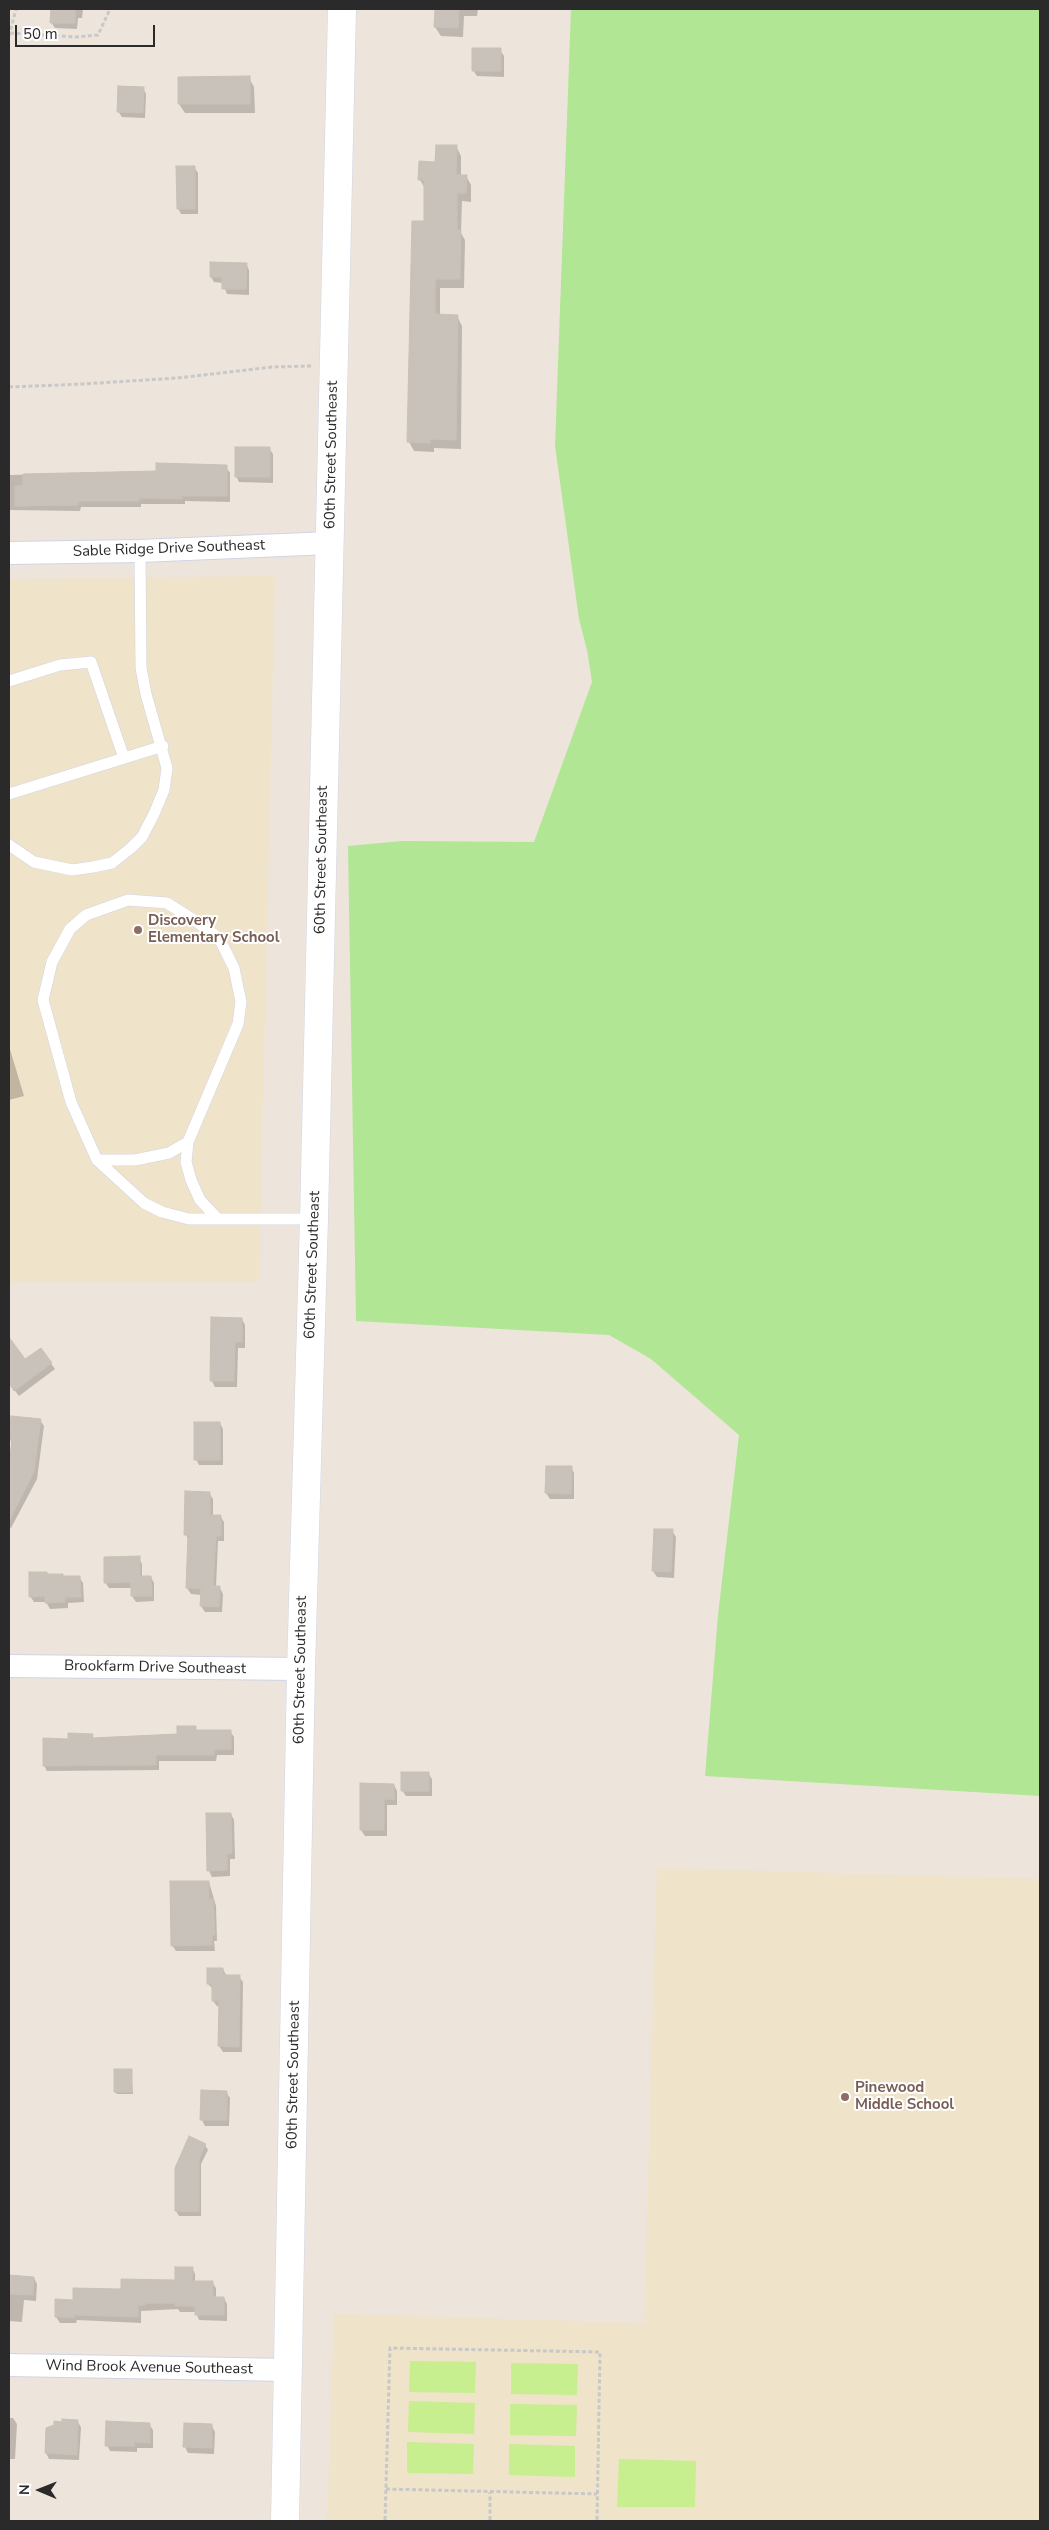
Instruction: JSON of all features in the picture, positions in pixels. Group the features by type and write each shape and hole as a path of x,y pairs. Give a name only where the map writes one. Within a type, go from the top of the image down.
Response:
{"main road":[{"name":"60th Street Southeast","path":"285,2521 301,1669 314,1220 342,9"}],"street":[{"name":"Sable Ridge Drive Southeast","path":"9,552 140,551 330,543"},
{"name":"Brookfarm Drive Southeast","path":"9,1666 301,1669"},
{"name":"Wind Brook Avenue Southeast","path":"9,2365 289,2370"}],"lane":[{"path":"9,845 34,862 72,870 112,863 142,837 154,814 164,790 167,768 163,746 146,694 141,668 140,551"},
{"path":"9,681 60,665 91,662 124,758"},
{"path":"9,794 163,746"},
{"path":"218,1219 200,1200 191,1180 186,1162 188,1142 238,1024 241,1002 234,968 219,938 196,922 167,904 128,900 86,915 70,929 52,962 43,1000 71,1102 97,1160 144,1203 162,1212 189,1219 314,1220"},
{"path":"97,1160 135,1160 169,1153 188,1142"}],"path":[{"path":"16,9 9,35 77,37 98,35 110,9"},
{"path":"9,387 176,378 273,367 334,366"},
{"path":"385,2520 390,2348 600,2352 596,2521"},
{"path":"386,2489 597,2494"},
{"path":"490,2492 490,2520"}],"shaded area":[{"name":"Discovery Elementary School","path":"275,576 259,1282 9,1282 9,579"},
{"name":"Pinewood Middle School","path":"657,1868 1040,1879 1040,2521 327,2521 334,2314 644,2323"}],"green space":[{"path":"571,9 1040,9 1040,1796 705,1776 718,1615 739,1435 651,1359 609,1335 356,1321 348,846 402,841 534,842 592,682 587,650 579,619 555,446"},
{"path":"410,2361 476,2362 475,2393 409,2392"},
{"path":"511,2363 578,2364 577,2395 511,2394"},
{"path":"409,2401 475,2403 474,2434 408,2432"},
{"path":"510,2404 577,2405 576,2436 510,2435"},
{"path":"407,2442 474,2444 473,2474 407,2473"},
{"path":"509,2444 575,2446 575,2477 509,2475"},
{"path":"619,2459 696,2461 695,2507 617,2507"}],"building":[{"path":"51,9 75,9 75,23 50,23"},
{"path":"435,9 459,9 458,28 434,27"},
{"path":"472,48 501,48 501,71 472,71"},
{"path":"250,76 250,104 178,104 178,77"},
{"path":"118,86 144,87 143,113 117,112"},
{"path":"436,145 457,145 456,175 467,175 466,193 457,193 457,230 461,230 460,279 436,279 435,285 435,314 458,315 456,440 430,439 430,443 407,442 412,221 424,221 424,180 418,180 419,161 435,162"},
{"path":"176,166 195,166 195,209 177,209"},
{"path":"210,262 247,263 246,289 222,289 222,277 210,277"},
{"path":"235,447 270,447 270,477 235,477"},
{"path":"156,463 227,465 227,496 182,496 182,499 139,498 139,501 78,501 78,505 15,506 15,486 23,486 23,474 156,471"},
{"path":"211,1317 242,1318 242,1342 235,1342 234,1381 210,1381"},
{"path":"9,1337 25,1359 41,1348 52,1363 14,1391 9,1383"},
{"path":"11,1416 41,1419 34,1472 9,1521 9,1466 12,1439 9,1438"},
{"path":"194,1422 220,1422 220,1460 194,1460"},
{"path":"546,1466 572,1466 571,1494 545,1493"},
{"path":"185,1491 210,1492 210,1515 221,1515 221,1536 216,1536 213,1586 220,1586 219,1607 200,1606 201,1589 186,1588 188,1535 184,1535"},
{"path":"654,1529 673,1529 671,1572 652,1571"},
{"path":"140,1556 140,1576 151,1576 152,1596 131,1596 131,1582 104,1583 104,1557"},
{"path":"29,1572 80,1576 81,1597 65,1597 65,1602 45,1603 45,1596 29,1597"},
{"path":"177,1726 196,1726 196,1730 231,1730 231,1749 214,1750 214,1755 156,1755 156,1765 43,1766 43,1738 68,1739 68,1733 93,1734 92,1738 177,1734"},
{"path":"401,1772 429,1772 429,1791 401,1791"},
{"path":"360,1783 394,1784 394,1800 384,1799 384,1830 360,1830"},
{"path":"206,1813 231,1813 232,1853 227,1854 227,1870 207,1871"},
{"path":"170,1881 209,1881 209,1899 213,1899 215,1935 212,1935 212,1945 171,1946"},
{"path":"207,1968 223,1968 223,1975 240,1975 239,2047 218,2046 219,2001 212,2001 212,1984 207,1984"},
{"path":"114,2069 132,2069 132,2092 114,2092"},
{"path":"201,2090 227,2091 227,2120 200,2120"},
{"path":"189,2136 206,2144 199,2159 199,2212 175,2211 175,2168"},
{"path":"175,2267 193,2267 192,2281 213,2281 213,2297 224,2297 224,2315 195,2315 195,2306 175,2306 175,2303 145,2303 145,2305 138,2305 138,2317 74,2315 74,2318 55,2317 55,2299 73,2300 73,2288 121,2289 121,2279 175,2280"},
{"path":"9,2275 34,2277 33,2295 9,2294"},
{"path":"62,2419 78,2420 77,2455 45,2453 46,2428 54,2425 54,2421 62,2422"},
{"path":"106,2421 150,2423 150,2443 134,2442 134,2446 105,2446"},
{"path":"184,2423 212,2424 212,2448 183,2447"}],"place":[{"name":"Discovery Elementary School","path":"138,930"},
{"name":"Pinewood Middle School","path":"845,2097"}]}
